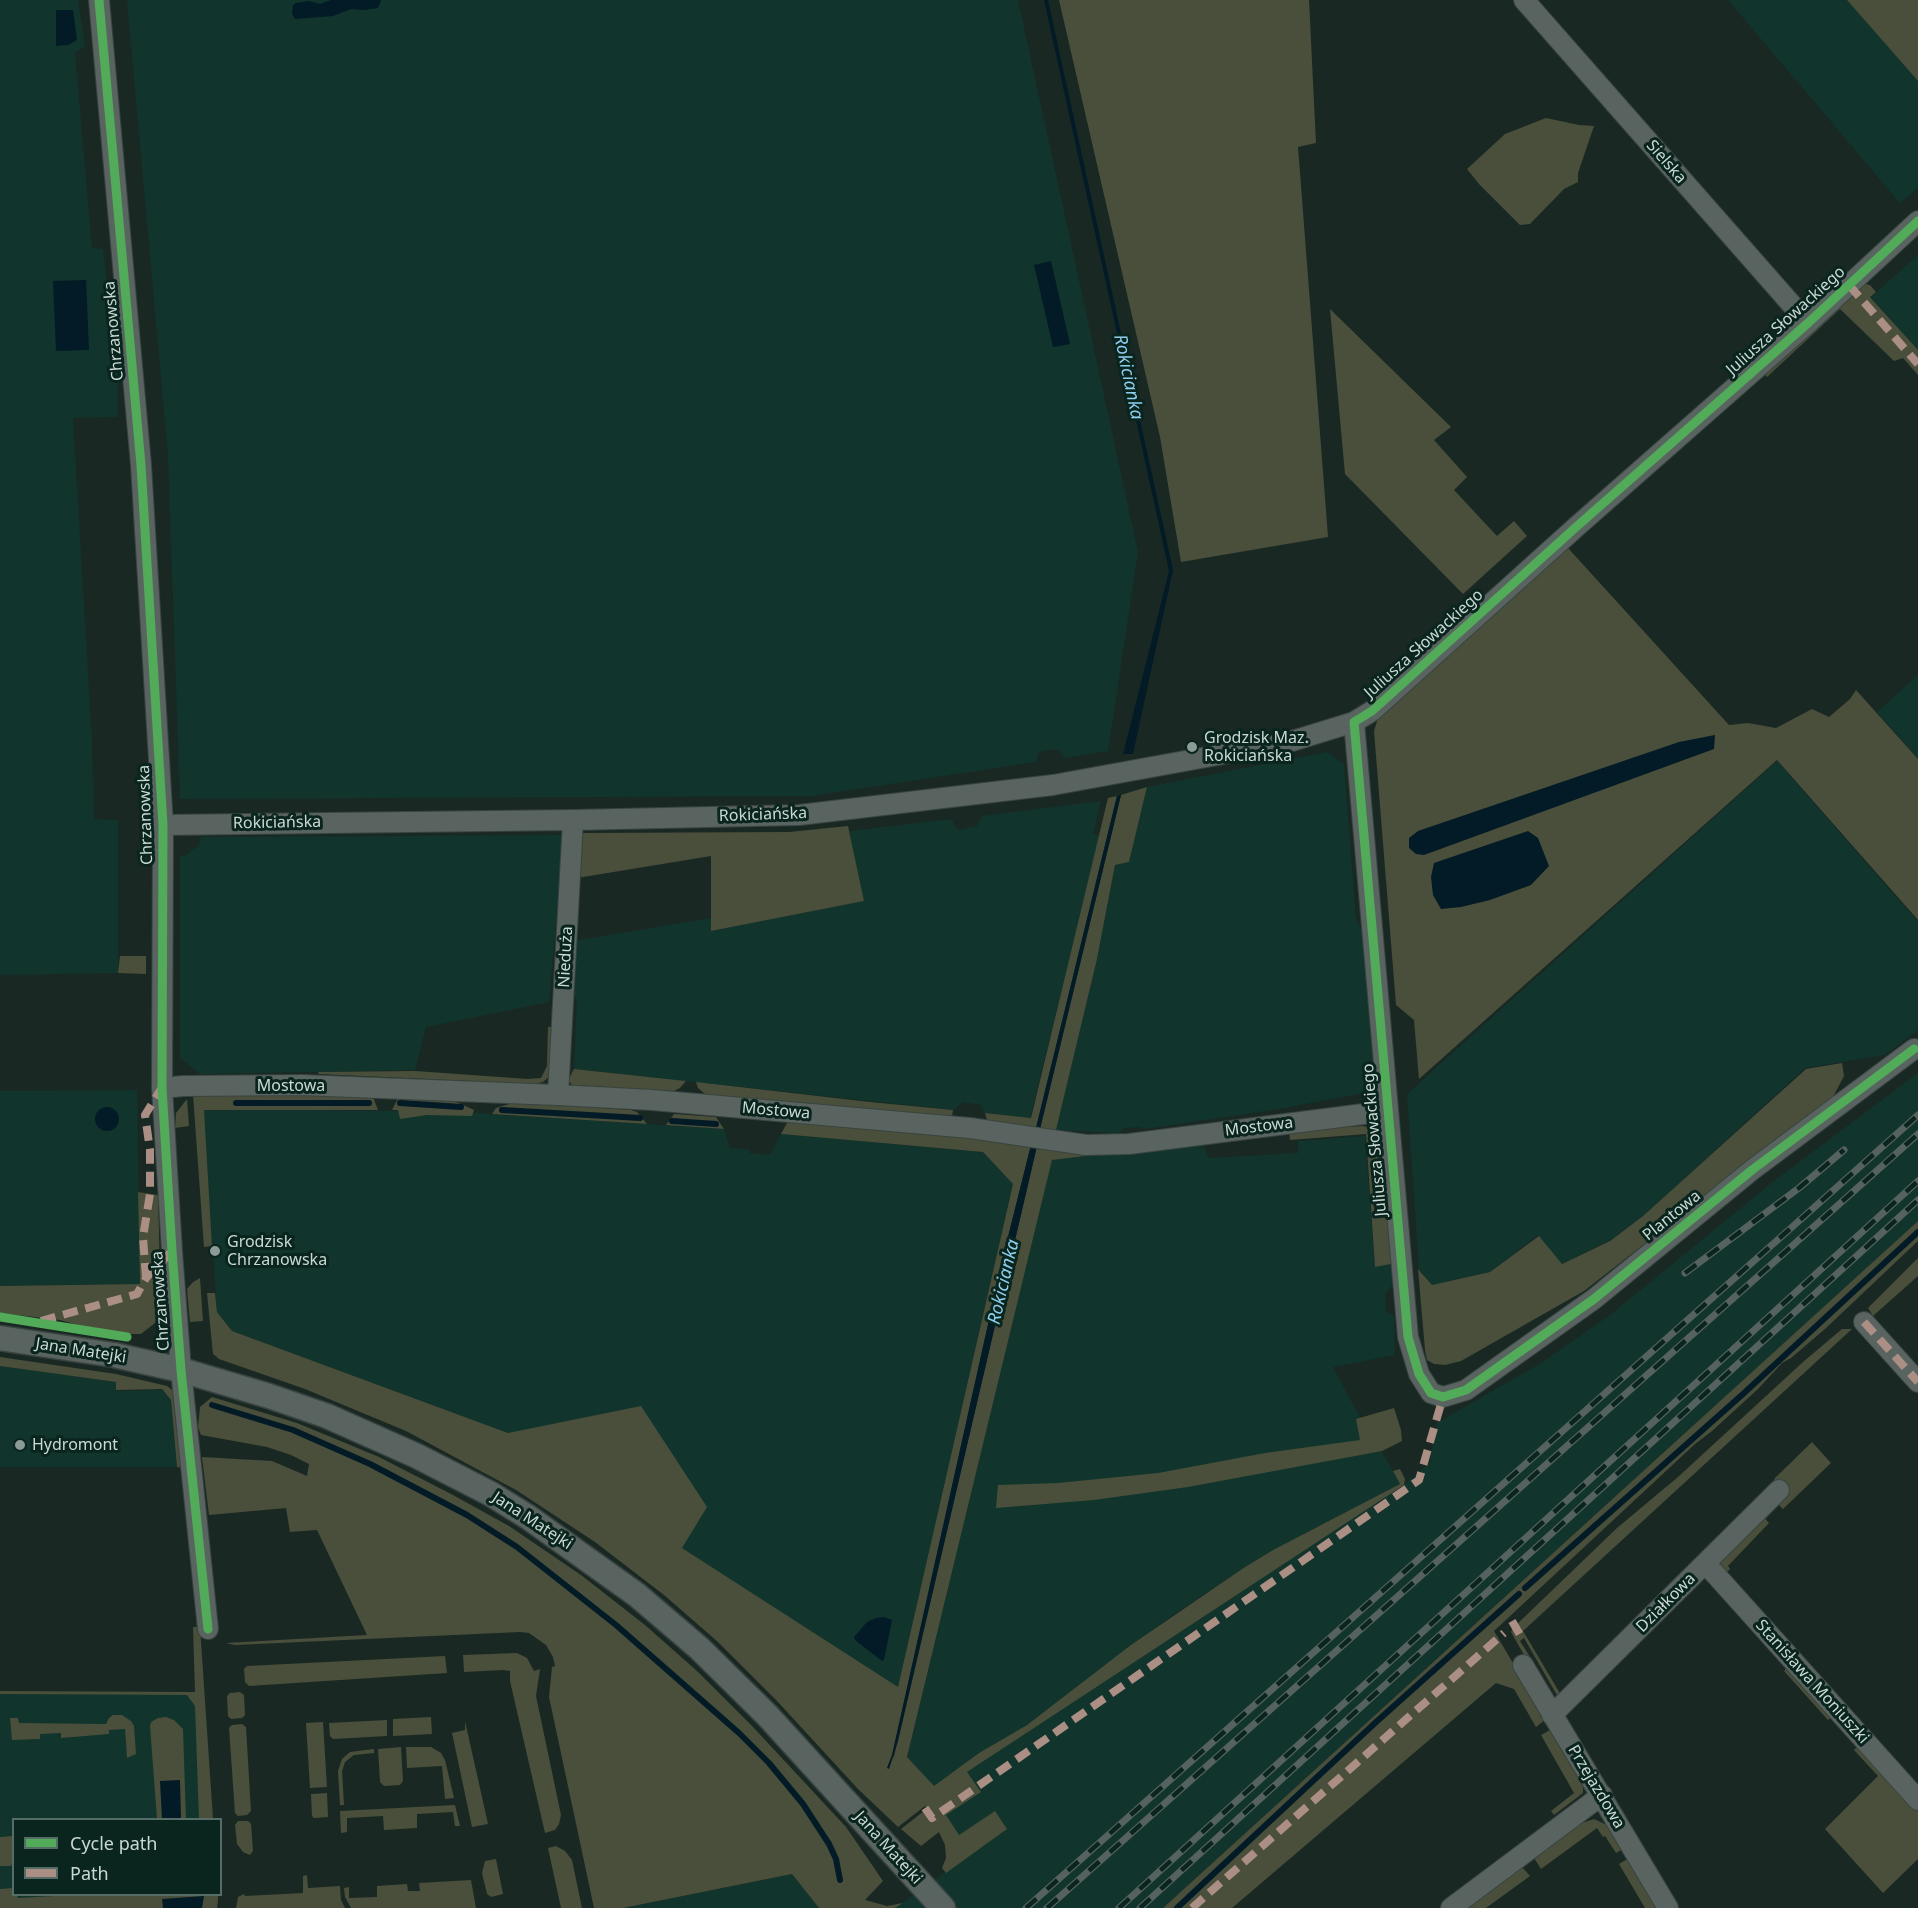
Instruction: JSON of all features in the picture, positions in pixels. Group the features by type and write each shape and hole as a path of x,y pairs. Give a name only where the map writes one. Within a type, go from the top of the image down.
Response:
{"street":[{"name":"Chrzanowska","path":"99,0 141,465 163,825 162,1088 181,1370 208,1629"},
{"name":"Sielska","path":"1524,0 1808,323"},
{"name":"Juliusza Słowackiego","path":"1443,1397 1431,1393 1419,1374 1408,1337 1354,722 1372,711 1808,323 1918,221"},
{"name":"Rokiciańska","path":"163,825 799,815 1053,785 1289,742 1354,722"},
{"name":"Nieduża","path":"558,1095 573,820"},
{"name":"Plantowa","path":"1443,1397 1466,1390 1594,1299 1752,1170 1914,1049"},
{"name":"Mostowa","path":"162,1088 302,1085 558,1095 784,1111 969,1128 1078,1144 1119,1144 1388,1111"},
{"path":"1864,1322 1918,1382"},
{"name":"Jana Matejki","path":"0,1338 114,1355 181,1370 269,1396 327,1416 417,1456 491,1494 565,1542 637,1595 699,1648 767,1715 943,1908"},
{"name":"Działkowa","path":"1552,1715 1779,1490"},
{"name":"Stanisława Moniuszki","path":"1706,1564 1918,1800"},
{"name":"Przejazdowa","path":"1523,1665 1668,1908"},
{"path":"1451,1908 1602,1796"}],"shaded area":[{"path":"0,0 78,0 85,46 75,53 92,248 103,249 118,380 117,417 73,418 92,741 94,819 118,820 118,973 0,975"},
{"path":"127,0 1018,0 1138,552 1108,751 1065,758 1058,750 1049,750 1039,752 1036,762 811,796 180,799 168,456"},
{"path":"1059,0 1309,0 1316,143 1298,147 1328,537 1181,562 1160,437"},
{"path":"1728,0 1847,0 1918,81 1918,188 1900,203"},
{"path":"1847,0 1918,0 1918,81"},
{"path":"1546,118 1594,126 1578,173 1578,182 1564,189 1530,224 1520,225 1467,169 1505,134"},
{"path":"1918,255 1918,350 1871,297"},
{"path":"1861,283 1870,285 1876,292 1870,297 1918,350 1918,375 1903,358 1894,361 1840,309 1767,377 1762,371"},
{"path":"1330,309 1451,427 1434,440 1467,477 1454,490 1497,536 1514,521 1527,536 1463,594 1345,474"},
{"path":"1568,548 1729,725 1748,723 1776,728 1812,709 1829,717 1850,699 1856,690 1918,759 1918,920 1777,760 1419,1079 1414,1020 1396,1005 1374,731 1378,718"},
{"path":"1918,675 1918,758 1877,712"},
{"path":"1327,752 1344,764 1356,920 1366,936 1377,1091 1146,1129 1124,1128 1118,1133 1056,1130 1097,959 1115,865 1129,862 1147,787"},
{"path":"1777,761 1918,922 1918,1030 1885,1055 1805,1068 1643,1216 1609,1241 1561,1264 1538,1235 1490,1272 1432,1285 1419,1269 1407,1094"},
{"path":"1147,787 1129,862 1115,865 1097,959 1056,1130 1040,1129 1121,795"},
{"path":"1117,796 1036,1128 987,1120 985,1113 1031,1118 1108,798"},
{"path":"1101,801 1093,833 1100,836 1030,1118 985,1113 981,1105 963,1102 953,1110 574,1069 577,998 572,995 574,941 711,918 711,931 864,901 849,831 951,819 958,830 977,826 982,816"},
{"path":"848,826 864,901 711,931 711,856 577,878 581,833 789,832"},
{"path":"564,835 549,1002 426,1027 415,1070 200,1074 180,1058 180,856 185,856 199,845 201,837"},
{"path":"120,956 146,956 146,974 118,973"},
{"path":"548,1027 556,1027 552,1074 543,1082 535,1084 319,1074 318,1072 415,1071 541,1078 547,1066"},
{"path":"1842,1063 1844,1076 1833,1097 1584,1291 1461,1361 1445,1365 1434,1364 1427,1360 1418,1269 1432,1285 1490,1272 1539,1236 1562,1264 1610,1241 1643,1216 1806,1069"},
{"path":"574,1069 686,1081 674,1091 572,1085 568,1080"},
{"path":"1918,1073 1918,1221 1163,1908 895,1908 1007,1829 959,1836 946,1815 966,1772 1404,1485 1430,1462 1437,1423 1541,1363 1610,1315 1774,1181"},
{"path":"696,1082 953,1110 952,1116 746,1100 705,1094 698,1088"},
{"path":"137,1090 140,1284 0,1286 0,1091"},
{"path":"198,1093 373,1097 378,1110 204,1110 212,1246 204,1247 193,1095"},
{"path":"398,1098 450,1099 474,1110 472,1116 427,1115 400,1119 398,1110 392,1110"},
{"path":"187,1099 189,1126 175,1128 176,1113"},
{"path":"516,1102 631,1110 637,1112 647,1124 492,1114 496,1108"},
{"path":"203,1110 442,1111 724,1129 730,1148 749,1149 749,1153 770,1155 781,1134 983,1152 1013,1184 898,1687 742,1588 508,1433 232,1331 217,1312 213,1255 217,1255 217,1247 212,1246"},
{"path":"674,1114 716,1117 724,1129 666,1125"},
{"path":"788,1121 1027,1141 1031,1145 1003,1257 892,1756 887,1768 894,1756 1037,1146 1111,1153 1052,1160 907,1757 934,1786 979,1753 1027,1725 1131,1645 1245,1567 1400,1484 1393,1471 1400,1469 1405,1479 1404,1485 967,1772 981,1792 946,1815 959,1835 995,1811 1007,1829 946,1873 942,1868 946,1858 945,1845 939,1832 921,1846 901,1829 924,1811 931,1821 935,1819 925,1806 898,1827 858,1789 777,1701 718,1642 664,1595 595,1542 516,1490 406,1431 305,1389 219,1359 213,1354 207,1293 215,1293 217,1312 232,1331 508,1433 641,1406 707,1507 682,1548 898,1687 1013,1184 983,1152 781,1134"},
{"path":"1363,1126 1372,1128 1381,1137 1397,1280 1393,1284 1391,1264 1375,1267 1366,1134 1290,1140 1289,1130"},
{"path":"1365,1136 1375,1267 1391,1264 1393,1284 1385,1295 1386,1311 1394,1316 1395,1355 1333,1367 1401,1484 1273,1550 1245,1567 1170,1617 1027,1725 979,1753 934,1787 907,1758 1052,1159 1203,1146 1209,1158 1298,1153 1298,1141"},
{"path":"138,1192 158,1195 161,1310 155,1323 141,1334 127,1334 60,1320 0,1313 0,1286 140,1284"},
{"path":"1918,1221 1918,1241 1825,1329 1782,1363 1758,1389 1695,1444 1494,1631 1546,1719 1536,1727 1514,1689 1496,1683 1232,1908 1163,1908"},
{"path":"1918,1258 1918,1276 1873,1316 1868,1308"},
{"path":"200,1278 203,1321 190,1322 187,1289"},
{"path":"1842,1329 1852,1329 1523,1631 1561,1695 1558,1697 1524,1638 1520,1641 1532,1660 1528,1662 1511,1632 1513,1628 1617,1528 1678,1477"},
{"path":"0,1357 116,1374 167,1386 175,1392 187,1468 177,1467 171,1400 162,1389 116,1390 116,1382 0,1366"},
{"path":"0,1366 116,1382 116,1391 162,1390 171,1400 177,1467 0,1467"},
{"path":"212,1397 297,1423 379,1457 509,1526 581,1575 645,1625 697,1671 753,1727 846,1827 883,1881 865,1900 887,1906 903,1903 895,1908 819,1908 792,1874 623,1908 594,1908 549,1697 552,1667 555,1666 553,1657 546,1645 529,1633 235,1645 226,1643 367,1635 317,1530 290,1532 286,1508 209,1515 202,1457 272,1461 307,1476 309,1464 267,1447 201,1435 198,1427 200,1407"},
{"path":"1394,1408 1402,1441 1382,1451 1188,1487 1094,1500 996,1508 998,1485 1058,1483 1158,1473 1265,1453 1360,1440 1356,1419"},
{"path":"1812,1442 1831,1463 1783,1509 1778,1504 1785,1493 1774,1479"},
{"path":"1763,1516 1769,1523 1728,1566 1730,1569 1725,1574 1719,1561"},
{"path":"193,1627 200,1627 213,1818 199,1818 195,1706 187,1695 0,1694 0,1691 195,1692"},
{"path":"517,1653 527,1658 534,1671 540,1669 536,1696 561,1815 555,1830 545,1833 510,1681 510,1671 464,1672 463,1655"},
{"path":"445,1656 447,1673 249,1686 245,1682 244,1669 247,1666"},
{"path":"1788,1666 1833,1716 1828,1720 1784,1671"},
{"path":"0,1691 195,1692 203,1818 12,1818 12,1896 108,1896 0,1902"},
{"path":"240,1692 244,1695 245,1715 242,1718 231,1719 228,1716 227,1696 230,1693"},
{"path":"113,1715 122,1715 134,1726 136,1754 127,1758 125,1729 109,1730 109,1734 61,1738 61,1733 40,1734 40,1739 12,1740 10,1718 18,1718 19,1723 106,1724"},
{"path":"166,1717 174,1720 183,1729 186,1818 157,1818 150,1726 151,1722"},
{"path":"431,1717 432,1734 393,1736 393,1719"},
{"path":"387,1720 387,1736 333,1739 330,1736 329,1723"},
{"path":"465,1721 488,1824 472,1827 452,1733 465,1730"},
{"path":"323,1722 327,1787 310,1788 306,1723"},
{"path":"242,1724 246,1727 251,1811 247,1815 238,1816 235,1813 229,1728 232,1725"},
{"path":"1552,1729 1583,1785 1583,1793 1554,1815 1551,1811 1574,1793 1541,1735"},
{"path":"1860,1744 1918,1810 1918,1859 1883,1893 1825,1829 1878,1776 1854,1750"},
{"path":"401,1747 403,1781 400,1785 384,1786 380,1782 378,1749"},
{"path":"406,1747 431,1747 441,1753 445,1760 454,1798 445,1799 442,1766 407,1768"},
{"path":"374,1749 374,1753 354,1755 345,1762 342,1771 344,1805 340,1805 338,1771 342,1759 350,1752"},
{"path":"327,1793 328,1817 314,1818 311,1794"},
{"path":"455,1805 460,1826 455,1826 453,1812 417,1814 417,1828 384,1830 383,1816 347,1818 347,1832 341,1833 340,1811"},
{"path":"1594,1819 1609,1826 1623,1849 1616,1853 1597,1828 1541,1869 1534,1858 1579,1824"},
{"path":"238,1821 248,1821 251,1824 253,1851 250,1855 243,1852 237,1844 235,1825"},
{"path":"12,1836 11,1866 0,1866 0,1837"},
{"path":"556,1846 565,1851 572,1860 582,1908 561,1908 548,1848"},
{"path":"1629,1858 1659,1908 1645,1908 1619,1864"},
{"path":"496,1859 503,1894 491,1897 487,1894 482,1873 485,1861"},
{"path":"1522,1867 1530,1876 1486,1908 1467,1908"},
{"path":"792,1874 819,1908 623,1908"},
{"path":"307,1875 308,1888 340,1886 341,1900 345,1908 236,1908 238,1897 244,1894 245,1896 303,1893 303,1876"},
{"path":"471,1880 476,1908 351,1908 345,1897 344,1888 349,1887 349,1898 377,1897 377,1886 407,1884 408,1891 420,1891 419,1883"},
{"path":"12,1888 12,1896 18,1898 218,1896 218,1900 217,1908 0,1908 0,1889"}],"water":[{"path":"331,0 381,1 378,8 351,9 333,16 295,19 292,14 293,5 296,3 309,1 320,4"},
{"name":"Rokicianka","path":"1044,0 1048,0 1173,570 1133,754 1123,754 1169,571"},
{"path":"56,10 73,10 77,40 68,45 56,46"},
{"path":"1051,261 1070,344 1053,347 1034,265"},
{"path":"86,280 89,350 56,351 53,281"},
{"path":"1715,735 1714,749 1424,855 1416,854 1409,848 1409,838 1418,831 1679,742"},
{"path":"1121,795 1040,1129 1036,1128 1117,796"},
{"path":"1528,831 1538,838 1549,866 1531,885 1490,900 1441,909 1433,895 1431,877 1434,863"},
{"path":"107,1107 112,1108 118,1114 118,1124 112,1130 107,1131 102,1130 96,1124 95,1119 96,1114 102,1108"},
{"name":"Rokicianka","path":"1031,1145 1037,1146 898,1741 889,1769 887,1768 892,1755 1003,1257"},
{"path":"884,1617 892,1620 882,1661 854,1637 867,1622"},
{"path":"180,1780 181,1818 162,1818 160,1781"},
{"path":"204,1896 202,1908 163,1908 162,1899"}],"waterway":[{"path":"236,1103 369,1103"},
{"path":"400,1103 461,1107"},
{"path":"502,1110 640,1118"},
{"path":"672,1121 716,1124"},
{"path":"1525,1588 1743,1394 1918,1232"},
{"path":"212,1405 293,1430 370,1464 467,1515 517,1547 616,1625 739,1733 769,1763 803,1804 829,1844 836,1859 840,1880"},
{"path":"1177,1908 1375,1723 1519,1594"}],"railway":[{"path":"1026,1908 1918,1115"},
{"path":"1047,1908 1918,1134"},
{"path":"1685,1273 1799,1188 1844,1150"},
{"path":"1119,1908 1918,1181"},
{"path":"1140,1908 1918,1200"}],"marked path":[{"path":"1849,285 1918,364"},
{"path":"146,1278 143,1237 150,1194 150,1150 145,1115 161,1089"},
{"path":"41,1321 137,1294 146,1278 172,1251"},
{"path":"1864,1322 1918,1382"},
{"path":"925,1808 932,1818 1419,1480 1443,1397"},
{"path":"1512,1621 1523,1640"},
{"path":"1192,1908 1504,1633"}],"cycle path":[{"path":"99,0 141,465 163,825 162,1088 181,1370 208,1629"},
{"path":"1914,1049 1752,1170 1594,1299 1466,1390 1443,1397 1431,1393 1419,1374 1408,1337 1354,722 1372,711 1808,323 1918,221"},
{"path":"0,1317 127,1337"}],"place":[{"name":"Grodzisk Maz. Rokiciańska","path":"1192,747"},
{"name":"Grodzisk Chrzanowska","path":"215,1251"},
{"name":"Hydromont","path":"20,1445"}]}
